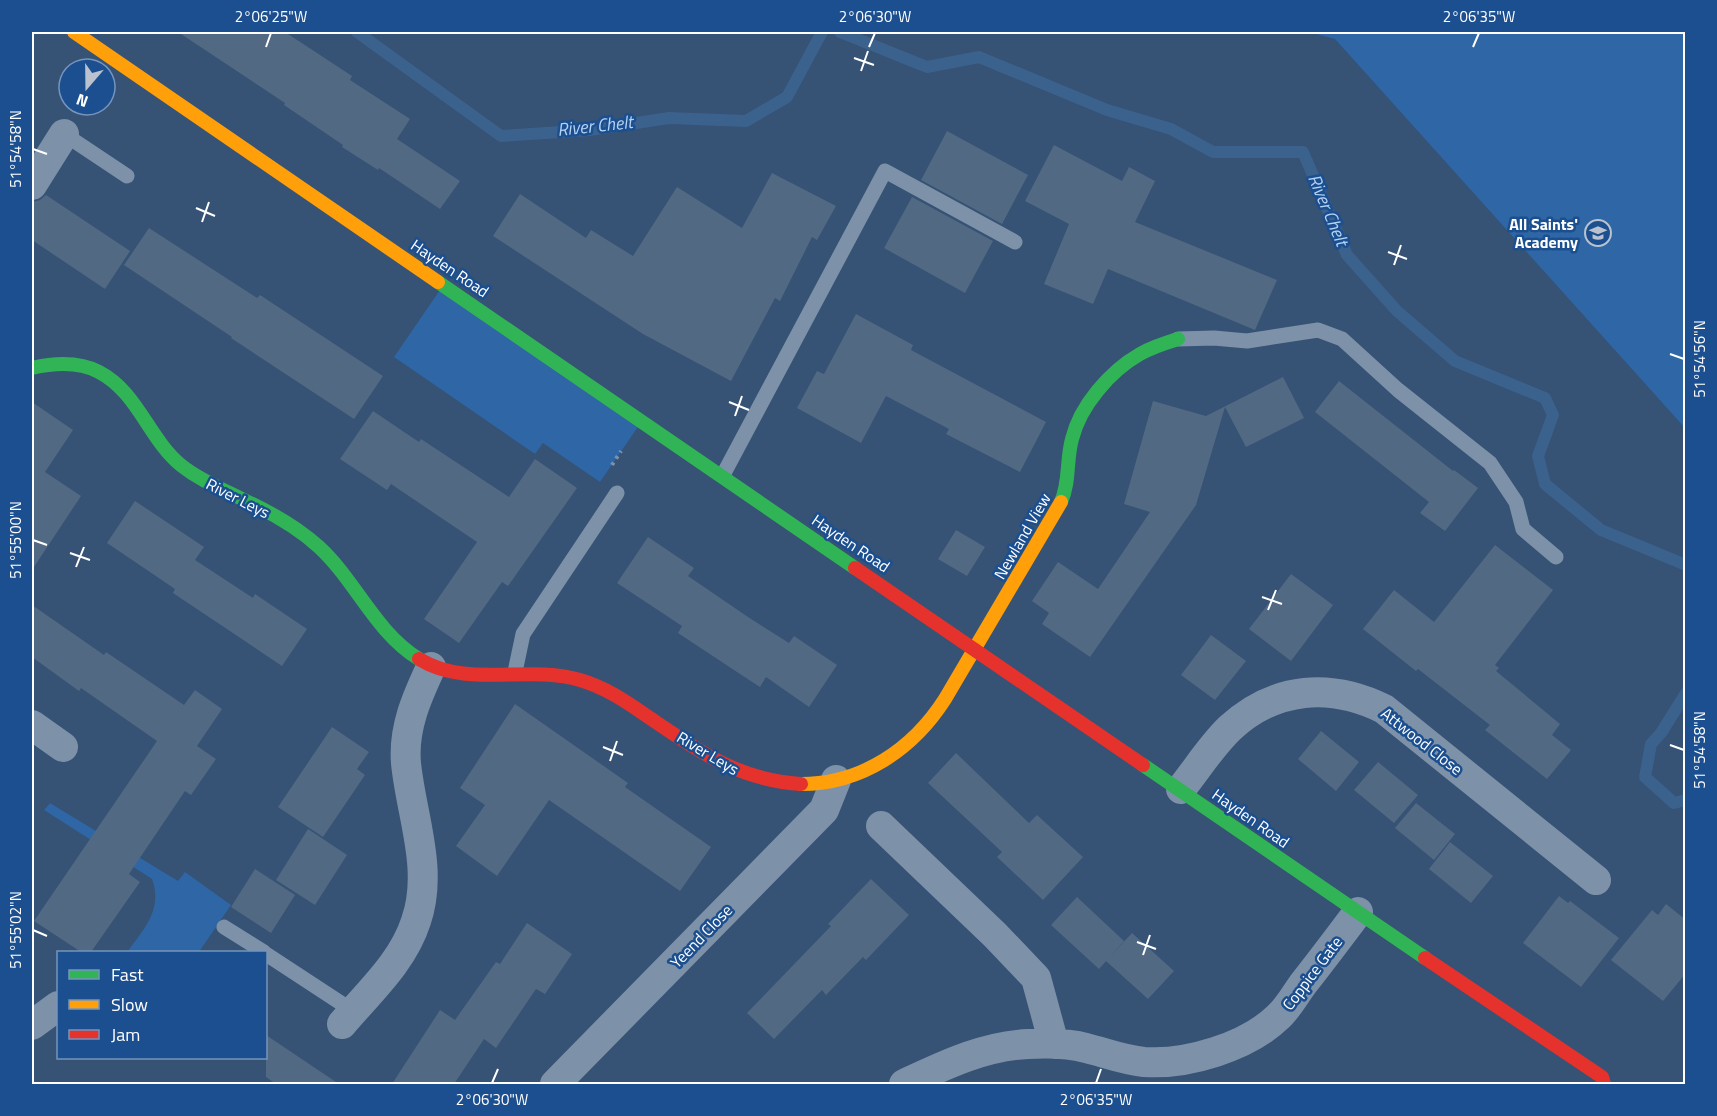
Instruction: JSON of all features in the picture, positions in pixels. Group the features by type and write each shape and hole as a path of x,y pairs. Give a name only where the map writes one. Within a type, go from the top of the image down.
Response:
{"street":[{"name":"Hayden Road","path":"74,32 1602,1077 1604,1084"},
{"path":"32,185 64,134"},
{"name":"Newland View","path":"974,648 1065,494 1070,470 1072,438 1084,411 1104,383 1119,368 1136,355 1156,345 1178,339"},
{"name":"River Leys","path":"32,367 61,363 81,365 100,372 117,384 138,410 154,436 175,459 197,477 255,505 319,547 347,577 387,634 431,667 456,674 515,672 561,675 590,683 620,697 726,767 753,777 780,783 808,784 862,773 887,761 926,727 974,648"},
{"path":"348,1018 386,974 407,943 417,921 423,894 423,867 406,762 408,727 431,667"},
{"name":"Attwood Close","path":"1181,789 1228,729 1250,711 1274,699 1301,693 1348,694 1384,709 1596,880"},
{"path":"32,725 63,747"},
{"name":"Yeend Close","path":"555,1084 824,810 836,780"},
{"path":"881,826 995,935 1036,978 1054,1044"},
{"name":"Coppice Gate","path":"904,1084 988,1050 1025,1044 1085,1047 1115,1057 1144,1062 1173,1061 1201,1056 1229,1047 1279,1017 1358,912"},
{"path":"32,1024 57,1007"}],"lane":[{"path":"64,134 127,176"},
{"path":"723,476 885,171 1016,242"},
{"path":"1178,339 1214,338 1247,342 1318,330 1342,339 1398,390 1490,463 1516,502 1524,529 1556,557"},
{"path":"515,672 523,634 617,493"},
{"path":"224,927 262,951"},
{"path":"267,955 348,1018"}],"path":[{"path":"617,493 600,482 642,421"}],"shaded area":[{"name":"All Saints' Academy","path":"1309,32 1685,32 1685,428 1335,39"},
{"path":"444,284 642,421 600,482 543,443 535,454 394,357"},
{"path":"50,803 178,881 185,872 231,905 200,951 128,951 150,918 155,900 152,879 44,810"}],"building":[{"path":"178,32 285,32 352,76 350,80 410,119 397,139 460,181 440,209 379,168 378,170 342,147 343,145 284,105 285,103"},
{"path":"947,131 1028,175 1002,224 921,180"},
{"path":"1054,145 1122,181 1129,167 1155,181 1135,222 1277,280 1255,330 1108,269 1093,304 1044,284 1069,224 1025,201"},
{"path":"772,173 836,206 817,240 812,237 780,301 775,298 731,381 643,334 493,236 520,194 586,238 591,230 633,256 677,187 742,228"},
{"path":"46,195 130,251 105,289 32,240 32,202"},
{"path":"912,197 993,241 965,293 884,248"},
{"path":"149,228 257,298 260,295 383,376 354,419 124,265"},
{"path":"856,314 913,345 911,350 1046,422 1020,472 946,434 949,429 886,396 861,443 797,408 817,371 824,374"},
{"path":"1283,377 1304,418 1246,447 1225,407 1196,505 1090,657 1042,624 1049,613 1032,601 1058,562 1098,589 1150,512 1124,504 1153,401 1206,416"},
{"path":"1339,381 1478,488 1445,531 1420,513 1429,502 1315,412"},
{"path":"32,402 73,430 45,472 81,496 32,570"},
{"path":"373,411 419,442 421,439 509,497 535,459 577,488 508,586 502,582 459,643 424,619 477,542 391,484 387,490 340,459"},
{"path":"135,501 204,547 195,560 253,598 255,594 307,629 282,666 173,593 175,589 107,543"},
{"path":"956,530 985,547 967,576 938,559"},
{"path":"648,537 694,568 688,576 748,617 789,643 794,636 837,665 809,707 766,677 760,687 678,633 682,626 617,583"},
{"path":"1495,545 1553,590 1495,665 1499,668 1496,671 1560,724 1552,735 1571,750 1547,779 1485,730 1490,725 1363,629 1394,590 1434,622"},
{"path":"1291,574 1333,605 1291,661 1249,629"},
{"path":"32,605 104,655 106,652 184,705 195,690 222,709 197,746 216,759 191,795 185,791 129,874 140,882 92,951 79,951 34,921 157,741 81,688 79,691 32,657"},
{"path":"1211,635 1246,661 1215,700 1181,675"},
{"path":"515,704 628,783 625,787 711,847 680,891 549,800 497,876 456,846 485,805 460,788"},
{"path":"332,727 369,752 357,769 365,775 323,837 278,807"},
{"path":"1321,731 1359,762 1336,791 1298,759"},
{"path":"956,753 1029,823 1037,815 1083,857 1043,900 997,857 1002,852 928,783"},
{"path":"1378,762 1418,795 1394,823 1354,790"},
{"path":"1416,803 1455,834 1434,860 1395,828"},
{"path":"308,829 347,855 315,905 276,880"},
{"path":"1450,842 1493,876 1471,903 1429,869"},
{"path":"255,869 295,895 271,933 231,907"},
{"path":"871,879 909,915 866,960 863,957 826,995 822,990 774,1039 747,1013 831,926 828,924"},
{"path":"1559,896 1568,903 1570,901 1619,938 1581,987 1523,943"},
{"path":"1077,897 1124,941 1099,969 1051,925"},
{"path":"1666,904 1686,920 1686,973 1663,1001 1611,960 1652,910 1658,915"},
{"path":"527,923 572,954 545,994 536,989 496,1048 484,1039 454,1084 392,1084 440,1010 455,1020 496,962 500,964"},
{"path":"1132,933 1174,971 1148,999 1106,961"},
{"path":"267,1036 339,1084 276,1084 266,1077"}],"waterway":[{"name":"River Chelt","path":"357,32 501,136 590,130 669,118 746,121 787,97 822,32"},
{"name":"River Chelt","path":"840,32 927,67 979,57 1107,110 1171,129 1213,152 1303,152 1347,255 1397,311 1455,361 1545,398 1553,415 1538,456 1545,484 1601,530 1686,565"},
{"name":"River Chelt","path":"1686,693 1661,733 1651,744 1645,777 1674,803 1686,800"}],"traffic: fast":[{"path":"438,282 855,568"},
{"path":"1061,502 1066,487 1072,439 1089,402 1107,380 1129,361 1149,349 1178,339"},
{"path":"32,368 57,364 83,366 99,372 112,381 124,391 161,443 182,466 206,481 275,516 311,540 332,560 390,635 419,659"},
{"path":"1143,765 1425,958"}],"traffic: slow":[{"path":"74,32 438,282"},
{"path":"801,784 845,778 865,770 884,760 918,733 945,699 1061,502"}],"traffic: jam":[{"path":"855,568 1143,765"},
{"path":"419,659 438,668 457,673 539,674 580,680 621,699 718,761 756,776 801,784"},
{"path":"1425,958 1602,1077 1604,1084"}],"place":[{"name":"All Saints' Academy","path":"1598,233"}]}
